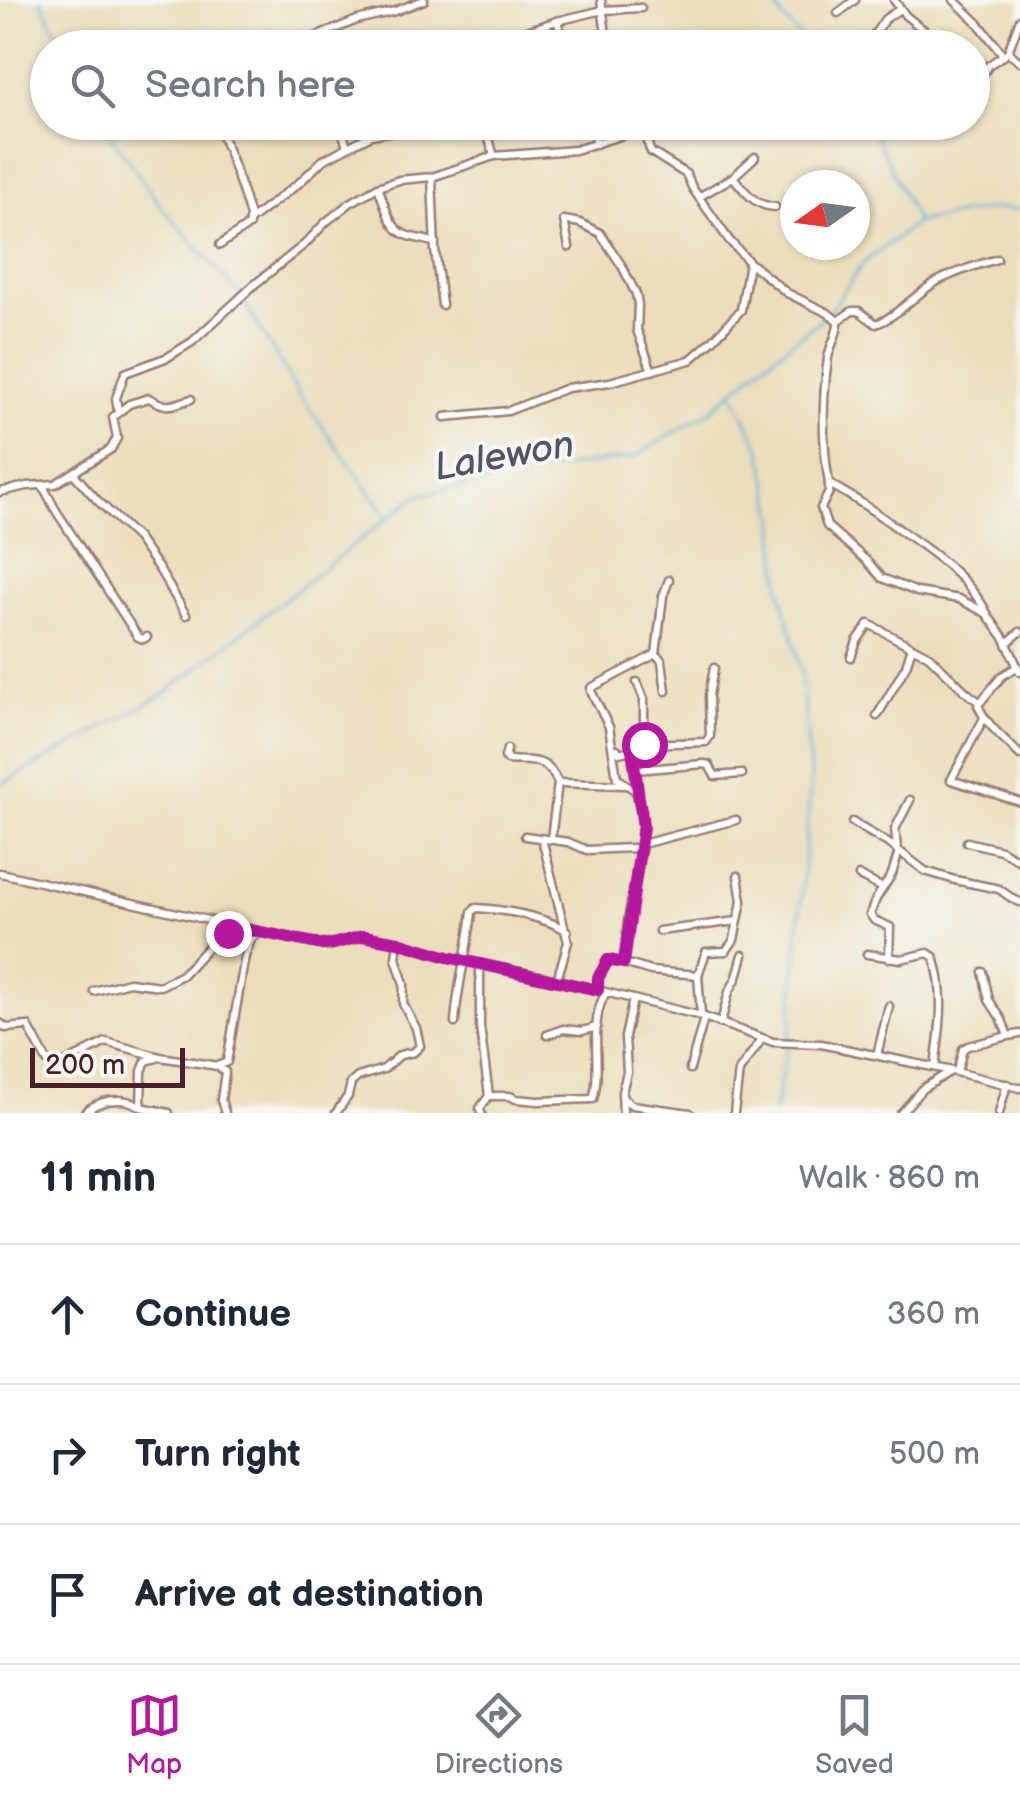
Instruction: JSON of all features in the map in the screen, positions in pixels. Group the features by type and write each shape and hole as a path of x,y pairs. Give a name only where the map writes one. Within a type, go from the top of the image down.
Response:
{"street":[{"path":"333,30 424,0"},
{"path":"601,0 606,30"},
{"path":"838,13 855,0"},
{"path":"894,0 925,30"},
{"path":"954,0 984,30"},
{"path":"531,30 603,10 642,8"},
{"path":"877,30 900,9"},
{"path":"990,64 1006,54 1020,19"},
{"path":"557,21 561,30"},
{"path":"990,36 1006,54 1020,62"},
{"path":"224,140 250,221"},
{"path":"346,140 348,146"},
{"path":"220,245 299,184 318,163 362,140"},
{"path":"489,140 494,156"},
{"path":"595,140 596,144"},
{"path":"118,411 116,398 125,374 168,357 192,342 326,222 378,187 432,177 494,156 562,152 606,140"},
{"path":"646,140 651,152 686,174 729,240 749,262 788,293 838,321"},
{"path":"699,197 733,177 755,157"},
{"path":"432,177 442,305"},
{"path":"733,177 754,202 775,207"},
{"path":"378,187 392,224 402,234 435,243"},
{"path":"569,247 564,220 602,235 636,294 637,330 652,371"},
{"path":"838,321 852,311 859,311 876,324 883,323 936,282 997,259"},
{"path":"445,417 508,410 567,388 610,382 690,360 738,315 749,262"},
{"path":"838,321 830,347 823,407 829,492 821,508 827,526 882,578 917,592 958,600 989,616"},
{"path":"0,492 55,484 114,446 118,434 113,416 118,411 146,399 165,406 191,399"},
{"path":"73,474 137,538 186,615"},
{"path":"829,484 933,551 980,600 1019,669 1002,676 978,708 1020,755"},
{"path":"43,486 138,637 148,637"},
{"path":"666,691 662,661 656,654 668,580"},
{"path":"850,657 869,624 930,656 979,702"},
{"path":"1007,643 1020,632"},
{"path":"877,716 906,666 912,647"},
{"path":"637,793 617,778 606,717 591,691 656,654"},
{"path":"613,742 619,753 644,744 706,742 710,736 709,695 714,668"},
{"path":"636,682 644,700 644,744"},
{"path":"984,718 951,780 1020,802"},
{"path":"507,750 508,760 548,765 558,783 547,839 568,942 557,980"},
{"path":"624,963 643,826 632,750"},
{"path":"636,770 704,764 709,765 715,776 742,774"},
{"path":"558,783 631,786"},
{"path":"889,958 890,927 870,914 892,874 898,850 895,829 910,800"},
{"path":"525,836 568,842 587,850 633,848 736,820"},
{"path":"852,822 933,875 1000,888 1020,902"},
{"path":"967,842 1001,850 1020,861"},
{"path":"0,873 323,945 363,936 398,942 702,1017 762,1040 820,1044 1020,1088"},
{"path":"690,1069 702,1017 698,974 706,952 726,952 734,940 742,900 738,876"},
{"path":"858,876 883,888"},
{"path":"455,1023 458,987 466,961 472,912 476,908 547,922 567,931"},
{"path":"658,931 737,921"},
{"path":"94,991 129,982 160,986 182,975 207,948 236,927"},
{"path":"218,1066 227,1062 245,956 252,937 262,932"},
{"path":"336,1113 358,1077 384,1069 400,1055 414,1052 420,1046 416,1028 403,1004 404,984 396,958 398,942"},
{"path":"867,954 900,959 928,953 936,961 942,993 935,1067"},
{"path":"720,1022 743,955"},
{"path":"489,1096 538,1101 593,1100 602,991 598,978 608,960 651,971 698,974"},
{"path":"478,1111 489,1096 480,1027 480,964"},
{"path":"984,972 990,1000 1008,1036"},
{"path":"623,1113 627,1072 624,1036 633,999"},
{"path":"877,1055 889,1006"},
{"path":"0,1024 6,1028 28,1026 54,1068 106,1042 160,1057 218,1066 226,1072 223,1113"},
{"path":"548,1035 563,1029 582,1031 597,1027"},
{"path":"901,1113 922,1089 954,1071 968,1046 1020,1034"},
{"path":"734,1113 739,1072 762,1040"},
{"path":"141,1107 142,1072 146,1062 160,1057"},
{"path":"999,1113 1007,1084"},
{"path":"623,1098 632,1105 690,1113"},
{"path":"84,1113 95,1103 131,1100 141,1107 170,1113"}],"waterway":[{"path":"41,0 55,30"},
{"path":"772,0 794,30"},
{"path":"114,140 163,209 238,292 299,394 388,517"},
{"path":"878,140 916,220"},
{"name":"Lalewon","path":"831,310 862,264 917,222 989,209 1020,209"},
{"name":"Lalewon","path":"0,785 164,694 416,496 520,474 634,457 710,411 825,316"},
{"path":"733,393 761,450 775,515 780,587 801,672 811,777 791,1027 774,1113"}],"route":[{"path":"228,933 236,927 323,945 363,936 598,990 598,978 608,960 624,963 643,826 632,750 644,744"}]}
